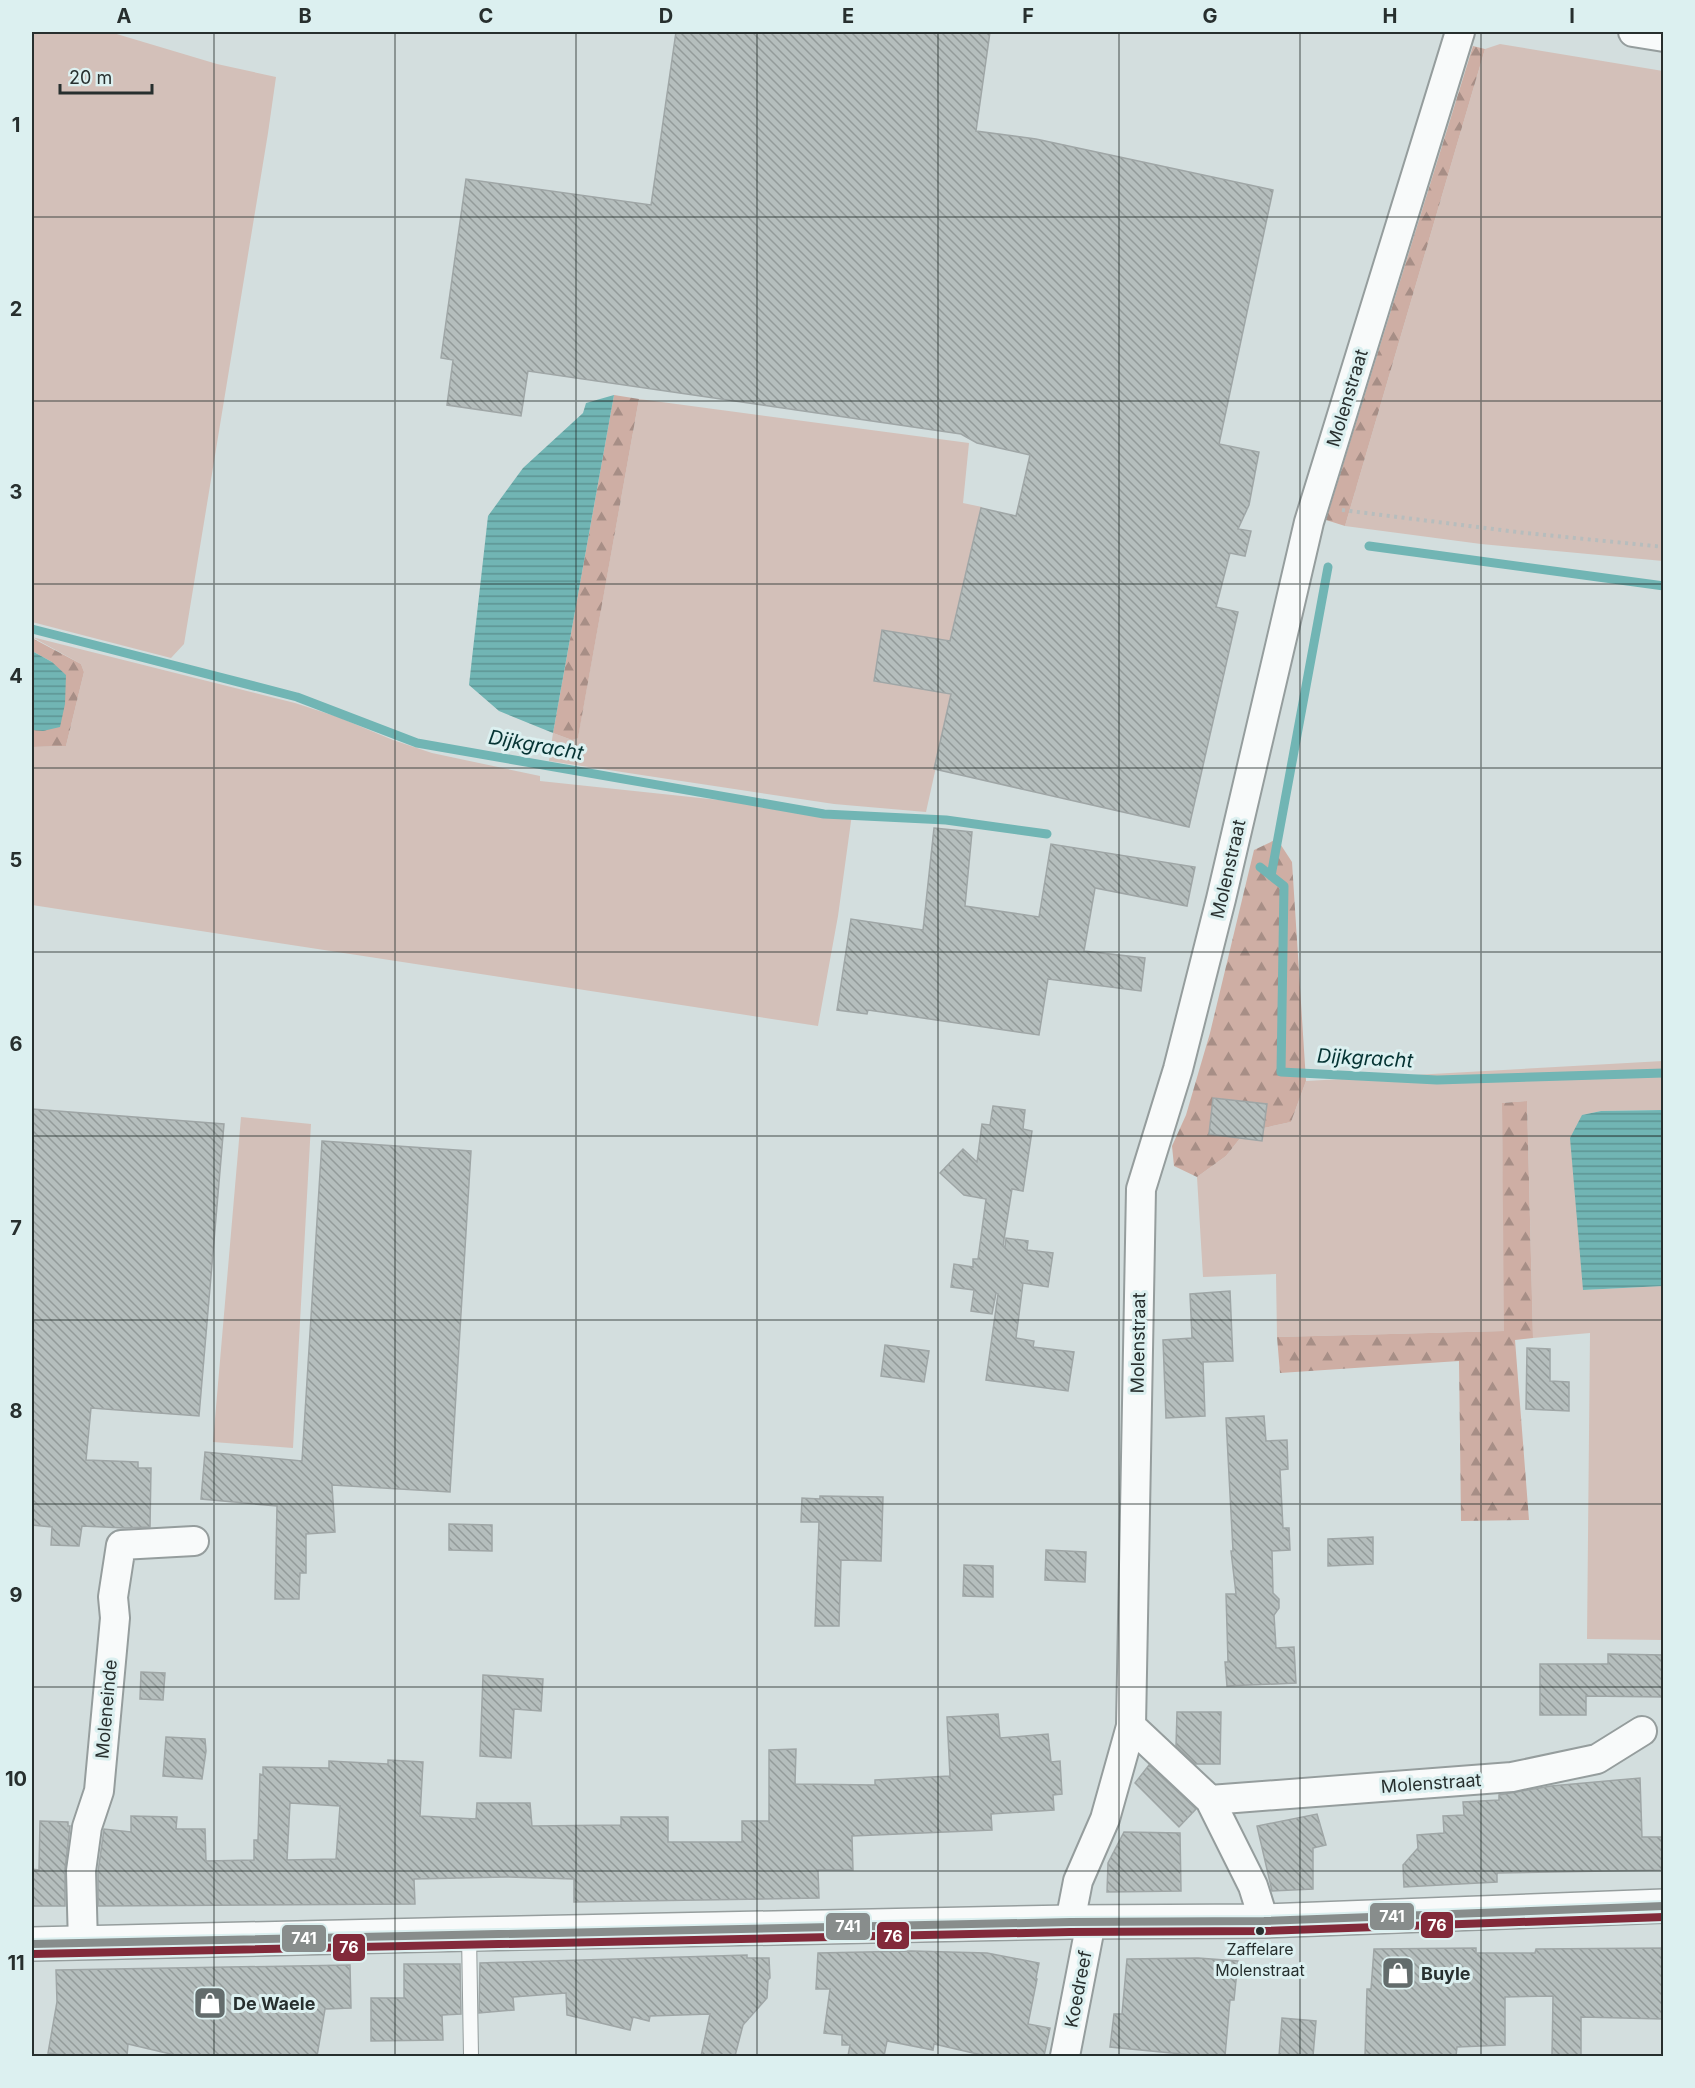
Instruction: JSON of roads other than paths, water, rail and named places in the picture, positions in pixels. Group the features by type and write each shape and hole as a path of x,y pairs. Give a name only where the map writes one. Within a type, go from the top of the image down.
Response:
{"street":[{"name":"Molenstraat","path":"1080,1922 1078,1881 1105,1819 1131,1726 1141,1189 1178,1070 1314,507 1460,32"},
{"path":"1633,32 1664,36"},
{"name":"Moleneinde","path":"83,1944 81,1871 87,1827 99,1791 115,1618 113,1597 121,1545 194,1541"},
{"path":"1131,1726 1210,1800 1253,1886 1264,1921"},
{"name":"Molenstraat","path":"1210,1800 1512,1777 1597,1759 1642,1731"},
{"path":"32,1944 1080,1922 1264,1921 1664,1906"},
{"name":"Koedreef","path":"1065,2056 1080,1922"}],"lane":[{"path":"469,1934 471,2056"}],"water":[{"path":"614,395 553,733 499,711 469,685 488,516 523,468 583,413 586,403"},
{"path":"32,651 52,662 66,675 65,704 60,727 43,731 32,730"},
{"path":"1663,1110 1663,1286 1583,1290 1570,1138 1582,1115 1601,1111"}],"waterway":[{"path":"1369,546 1664,586"},
{"path":"1271,876 1328,567"},
{"name":"Dijkgracht","path":"32,629 297,697 417,743 824,814 946,820 1047,834"},
{"name":"Dijkgracht","path":"1260,867 1284,886 1281,1072 1437,1080 1664,1073"}],"place":[{"name":"Zaffelare Molenstraat","path":"1260,1931"},
{"name":"Buyle","path":"1398,1973"},
{"name":"De Waele","path":"210,2003"}]}
